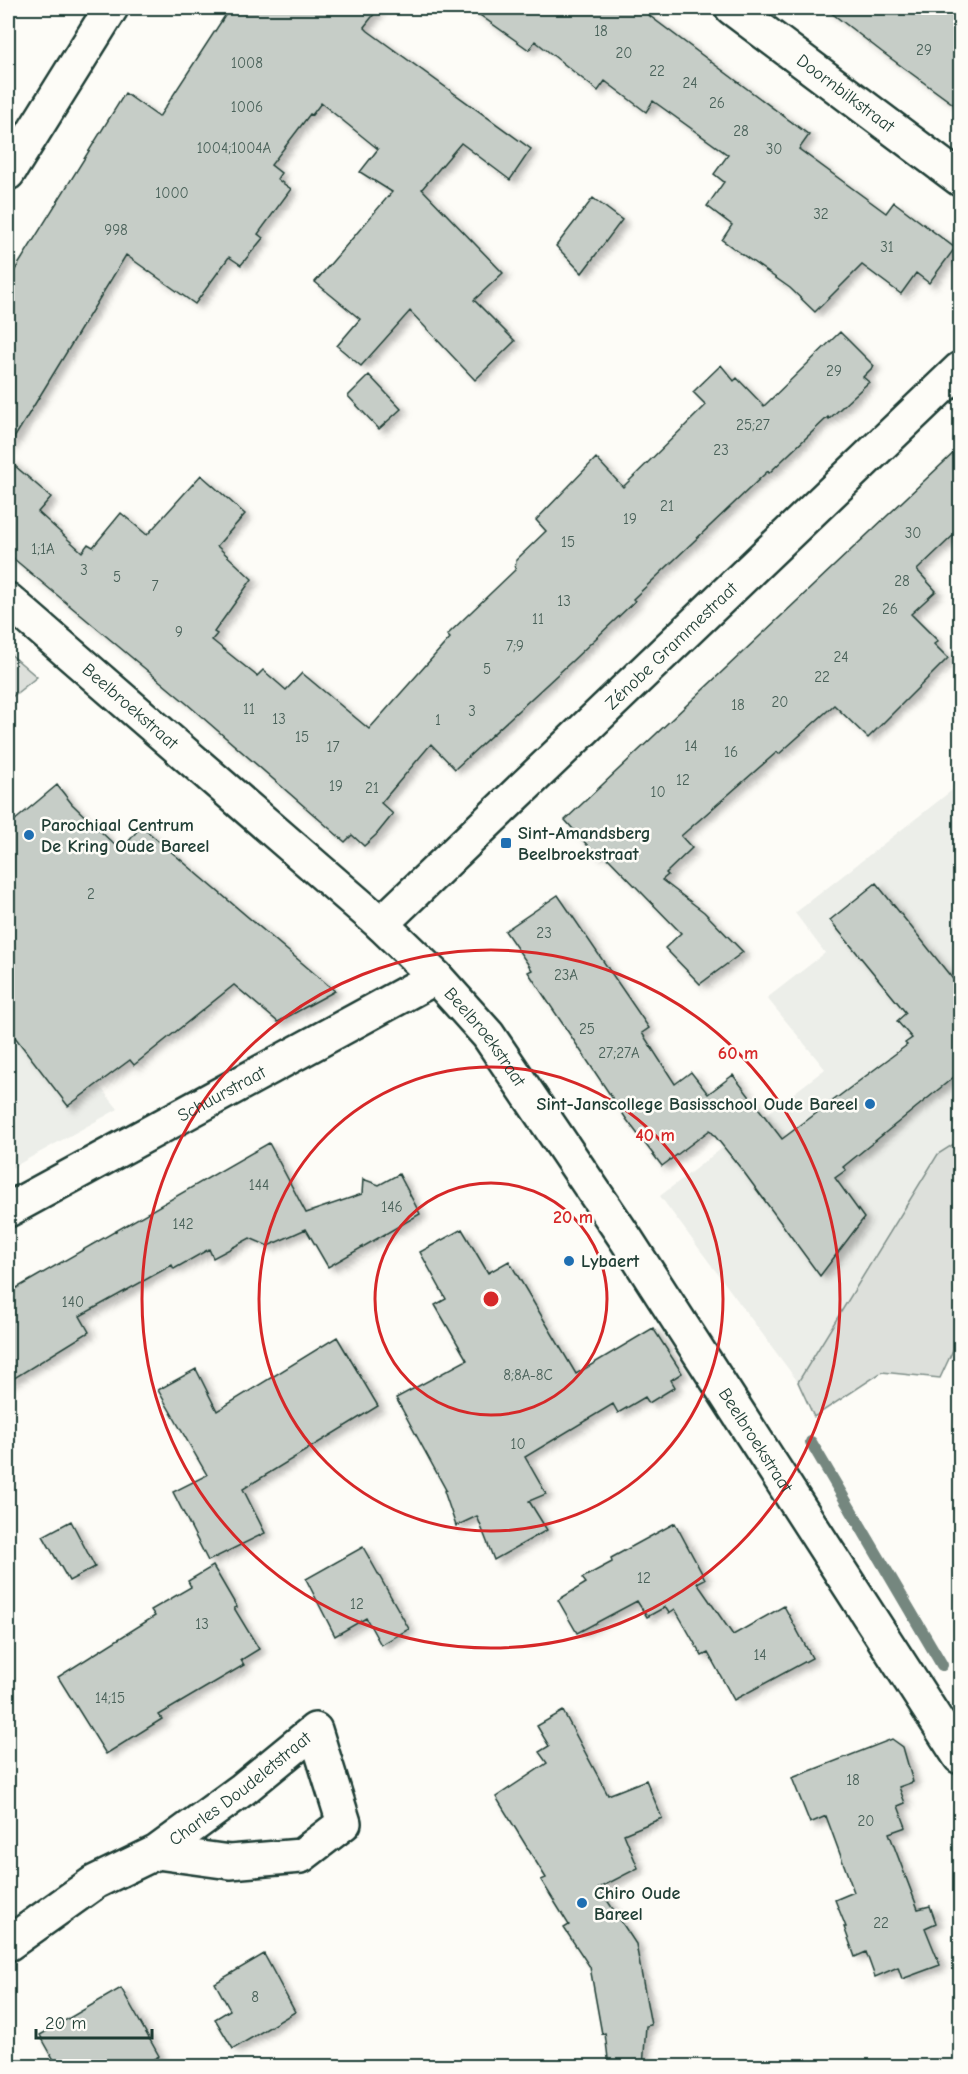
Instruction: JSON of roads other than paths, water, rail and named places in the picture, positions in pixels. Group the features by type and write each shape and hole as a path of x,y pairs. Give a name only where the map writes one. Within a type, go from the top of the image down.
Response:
{"street":[{"path":"8,173 111,8"},
{"name":"Doornbilkstraat","path":"732,8 960,179"},
{"name":"Zénobe Grammestraat","path":"381,924 960,369"},
{"name":"Beelbroekstraat","path":"8,600 381,924 435,977 488,1035 626,1239 960,1757"},
{"name":"Schuurstraat","path":"8,1210 435,977"},
{"name":"Charles Doudeletstraat","path":"8,1944 95,1882 157,1852 243,1789 315,1730 344,1823 301,1856 230,1862 157,1852"}],"waterway":[{"path":"811,1442 942,1665"}],"place":[{"name":"Parochiaal Centrum De Kring Oude Bareel","path":"29,835"},
{"name":"Sint-Amandsberg Beelbroekstraat","path":"506,843"},
{"name":"Sint-Janscollege Basisschool Oude Bareel","path":"870,1104"},
{"name":"Lybaert","path":"569,1261"},
{"name":"Chiro Oude Bareel","path":"582,1903"}]}
